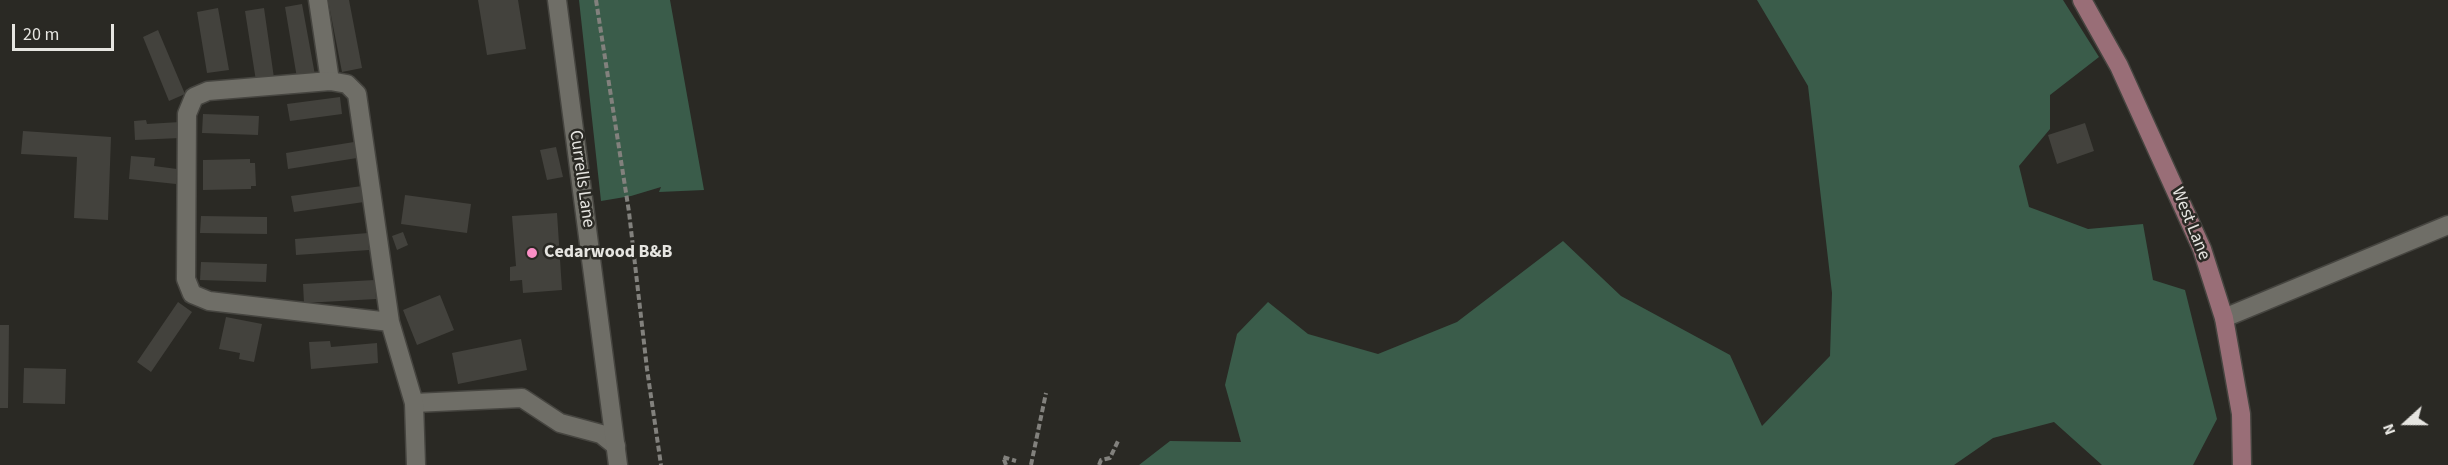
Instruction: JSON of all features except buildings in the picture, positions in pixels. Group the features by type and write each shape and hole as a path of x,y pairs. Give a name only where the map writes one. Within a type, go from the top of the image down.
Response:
{"street":[{"path":"318,0 330,81"},
{"name":"Currells Lane","path":"556,0 618,465"},
{"name":"West Lane","path":"2082,0 2119,66 2164,160 2202,249 2224,318 2241,414 2242,465"},
{"path":"390,322 209,301 192,294 186,279 187,114 194,97 208,91 330,81 347,84 357,94 390,322 414,403 416,465"},
{"path":"2224,318 2448,225"},
{"path":"414,403 522,398 560,423 601,434 616,446"}],"path":[{"path":"596,0 628,212 661,465"},
{"path":"1031,465 1046,393"},
{"path":"1100,465 1101,460 1110,458 1118,441"},
{"path":"1006,465 1003,457 1016,461"}],"green space":[{"path":"579,0 670,0 704,190 659,192 661,187 631,196 601,201"},
{"path":"1757,0 2063,0 2099,57 2050,95 2050,129 2019,166 2029,207 2088,229 2143,224 2153,280 2185,290 2217,419 2193,465 2102,465 2054,422 1993,438 1954,465 1139,465 1170,441 1241,442 1225,385 1237,334 1268,302 1308,334 1378,354 1457,322 1563,241 1621,296 1730,355 1762,426 1830,356 1832,293 1808,86"}],"place":[{"name":"Cedarwood B&B","path":"532,253"}]}
